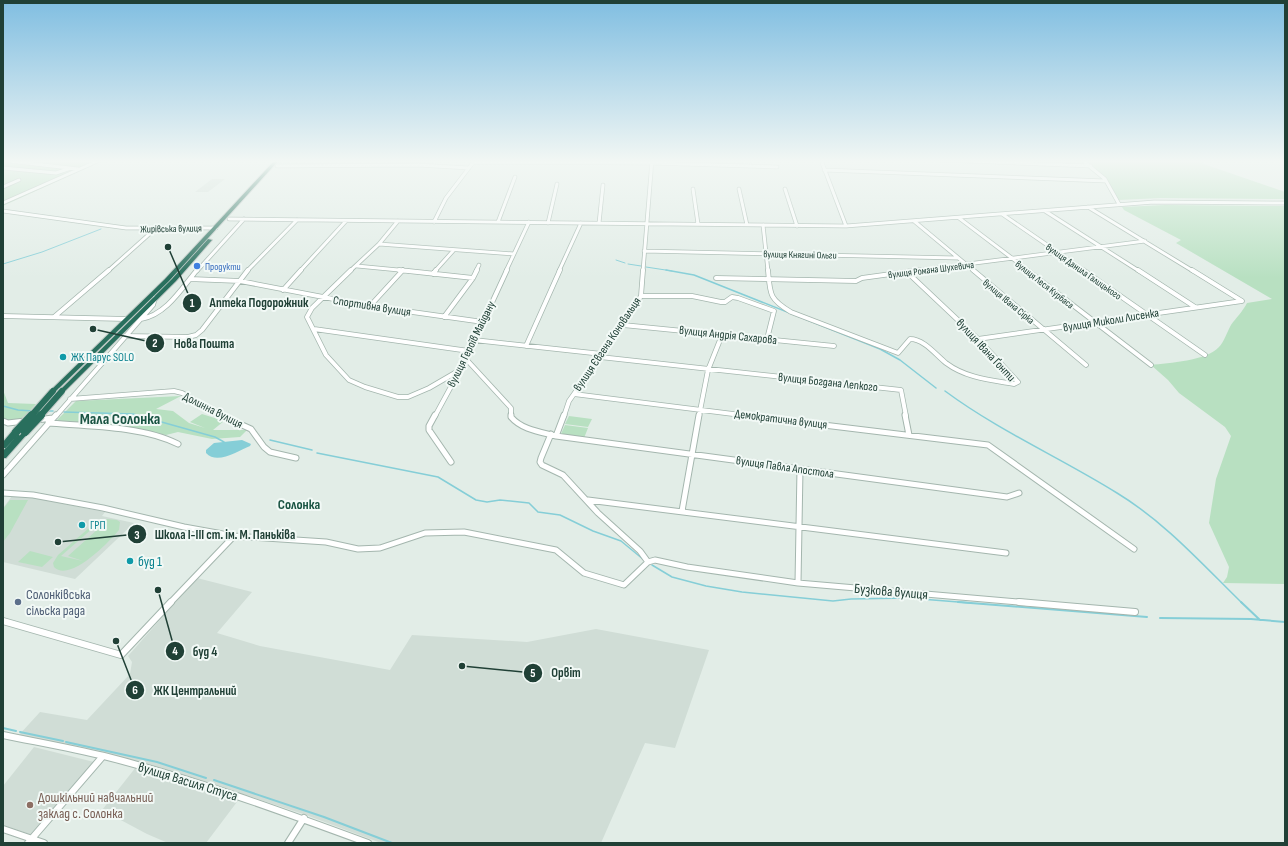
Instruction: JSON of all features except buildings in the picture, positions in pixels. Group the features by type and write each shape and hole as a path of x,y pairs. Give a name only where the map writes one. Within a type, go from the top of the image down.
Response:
{"highway":[{"path":"3,446 53,392 167,280 242,199"},
{"path":"3,456 62,391 186,267 247,199"}],"street":[{"path":"434,222 445,199"},
{"path":"498,222 507,199"},
{"path":"548,223 553,199"},
{"path":"599,224 602,199"},
{"name":"вулиця Євгена Коновальця","path":"588,500 564,475 542,465 540,462 569,401 623,325 641,296 648,199"},
{"path":"694,199 698,224"},
{"path":"741,199 747,225"},
{"path":"788,199 797,226"},
{"path":"836,199 846,226"},
{"path":"1115,199 1119,204"},
{"path":"229,219 846,226 1119,204 1167,202 1285,203"},
{"path":"1088,207 1145,241"},
{"path":"1045,210 1195,307"},
{"name":"Жирівська вулиця","path":"3,211 126,228 216,228"},
{"name":"вулиця Данила Галицького","path":"1002,214 1205,355"},
{"name":"вулиця Леся Курбаса","path":"958,218 1151,366"},
{"path":"141,319 148,318 164,310 244,219"},
{"path":"125,336 192,337 200,332 226,296 264,254 298,220"},
{"path":"283,290 346,221"},
{"path":"398,221 379,244 323,297 306,317 314,329 326,355 349,380 365,387 398,397 408,398 418,394 460,370"},
{"name":"вулиця Івана Сірка","path":"914,221 1086,366"},
{"name":"вулиця Героїв Майдану","path":"451,462 429,430 429,426 466,359 529,222"},
{"path":"526,346 581,223"},
{"path":"762,225 769,278"},
{"path":"54,317 119,262 155,229"},
{"name":"вулиця Романа Шухевича","path":"716,278 852,281 907,272 1145,241"},
{"name":"вулиця Миколи Лисенка","path":"978,339 1044,331 1242,300 1145,241"},
{"path":"379,244 514,254"},
{"path":"433,274 453,250"},
{"name":"вулиця Княгині Ольги","path":"644,251 957,258"},
{"path":"444,317 473,278 479,265"},
{"path":"357,266 473,278"},
{"path":"370,306 403,270"},
{"name":"вулиця Івана Ґонти","path":"769,278 770,294 774,301 791,312 898,353 910,340 914,339 940,356 951,366 962,372 973,376 1014,384 1018,382 978,339 907,272"},
{"name":"Спортивна вулиця","path":"190,279 240,281 370,306 483,322"},
{"path":"641,296 692,296 721,302 725,302 732,297 738,298 774,311 767,339"},
{"path":"3,475 141,319 153,305 155,298"},
{"path":"3,316 126,319"},
{"name":"вулиця Андрія Сахарова","path":"623,325 834,346"},
{"path":"314,329 469,351"},
{"path":"682,511 708,370 722,335"},
{"name":"вулиця Богдана Лепкого","path":"474,340 708,370 901,390 909,435"},
{"name":"вулиця Павла Апостола","path":"466,359 511,408 511,417 516,423 527,428 554,435 1007,497 1019,493"},
{"name":"Долинна вулиця","path":"70,399 174,391 182,393 217,413 251,429 264,447 270,452 296,458"},
{"name":"Демократична вулиця","path":"574,394 988,445 1134,549"},
{"path":"3,421 8,423 53,418"},
{"path":"48,424 124,429 170,440 178,444"},
{"path":"798,583 800,469"},
{"path":"3,493 33,495 87,505 184,527 234,536 326,542 358,549 380,548 425,533 464,532 556,550 584,573 624,585 648,562 640,551 598,513 588,500"},
{"path":"588,500 798,525 1006,553"},
{"path":"3,621 121,655 234,536"},
{"name":"Бузкова вулиця","path":"648,562 655,560 687,567 798,583 1135,612"},
{"name":"вулиця Василя Стуса","path":"3,735 103,756 206,786 304,818 368,843"},
{"path":"30,841 103,756"},
{"path":"288,843 304,818"},
{"path":"3,829 30,841 44,843"}],"shaded area":[{"path":"12,496 34,498 105,512 102,516 134,523 75,579 3,562 3,508"},
{"path":"197,578 252,592 217,633 260,646 390,670 412,635 527,642 596,629 709,650 675,748 645,743 601,843 381,843 306,815 243,794 206,843 168,843 147,834 102,810 140,762 19,735 40,712 87,720 130,674 132,662 128,656"},
{"name":"Дошкільний навчальний заклад с. Солонка","path":"34,747 94,762 32,835 3,825 3,786"}],"green space":[{"path":"3,199 17,199 3,206"},
{"path":"1165,205 1285,206 1285,584 1223,583 1227,577 1229,567 1209,523 1216,479 1231,436 1225,427 1179,393 1168,380 1151,365 1197,358 1213,352 1221,345 1231,325 1247,303 1272,299 1176,243 1181,240 1124,210 1122,207"},
{"path":"169,280 171,280 61,389 59,389"},
{"path":"3,390 8,403 36,404 25,415 17,420 8,421 3,419"},
{"path":"181,396 156,409 173,411 189,423 205,428 190,422 202,414 224,421 213,430 247,430 240,437 212,439 178,432 166,435 125,426 56,421 76,401"},
{"path":"569,416 592,419 588,427 565,424"},
{"path":"565,425 588,428 584,438 561,434"},
{"path":"10,500 28,500 10,533 3,542 3,509"},
{"path":"107,519 117,520 120,522 119,530 89,559 70,570 61,570 54,567 53,563 58,555 90,527","holes":["93,528 98,529 68,556 83,561 61,556"]},
{"path":"30,551 53,557 42,567 18,562"}],"water":[{"path":"242,440 251,444 250,446 234,454 216,458 206,453 206,450 214,443"}],"waterway":[{"path":"3,264 42,252 101,229"},
{"path":"616,260 625,263"},
{"path":"628,264 641,266"},
{"path":"646,267 669,271"},
{"path":"669,271 694,275 880,349 900,360 936,388"},
{"path":"945,391 1008,432 1096,480 1135,504 1183,545 1242,603"},
{"path":"3,406 18,410 33,411"},
{"path":"46,411 53,411"},
{"path":"64,412 133,414 215,437 224,442"},
{"path":"270,440 312,450"},
{"path":"317,453 438,477 476,500 487,502 500,500 529,503 538,512 560,515 593,531 621,541 644,560"},
{"path":"652,565 672,577 706,586 742,592 833,601 851,599 908,598 971,603"},
{"path":"958,602 1147,617"},
{"path":"1241,602 1260,620"},
{"path":"1160,618 1260,620"},
{"path":"1260,620 1285,622"},
{"path":"3,728 16,731"},
{"path":"20,732 63,741"},
{"path":"66,742 157,762 206,778"},
{"path":"214,780 324,817 392,843"}],"place":[{"name":"Аптека Подорожник","path":"168,247"},
{"name":"Продукти","path":"197,266"},
{"name":"Нова Пошта","path":"93,329"},
{"name":"ЖК Парус SOLO","path":"63,357"},
{"name":"ГРП","path":"82,525"},
{"name":"Школа І-ІІІ ст. ім. М. Паньківа","path":"58,542"},
{"name":"буд 1","path":"130,561"},
{"name":"буд 4","path":"158,590"},
{"name":"Солонківська сільска рада","path":"18,602"},
{"name":"ЖК Центральний","path":"116,641"},
{"name":"Орвіт","path":"462,666"},
{"name":"Дошкільний навчальний заклад с. Солонка","path":"30,805"}],"district":[{"name":"Мала Солонка","path":"120,418"},
{"name":"Солонка","path":"299,504"}]}
